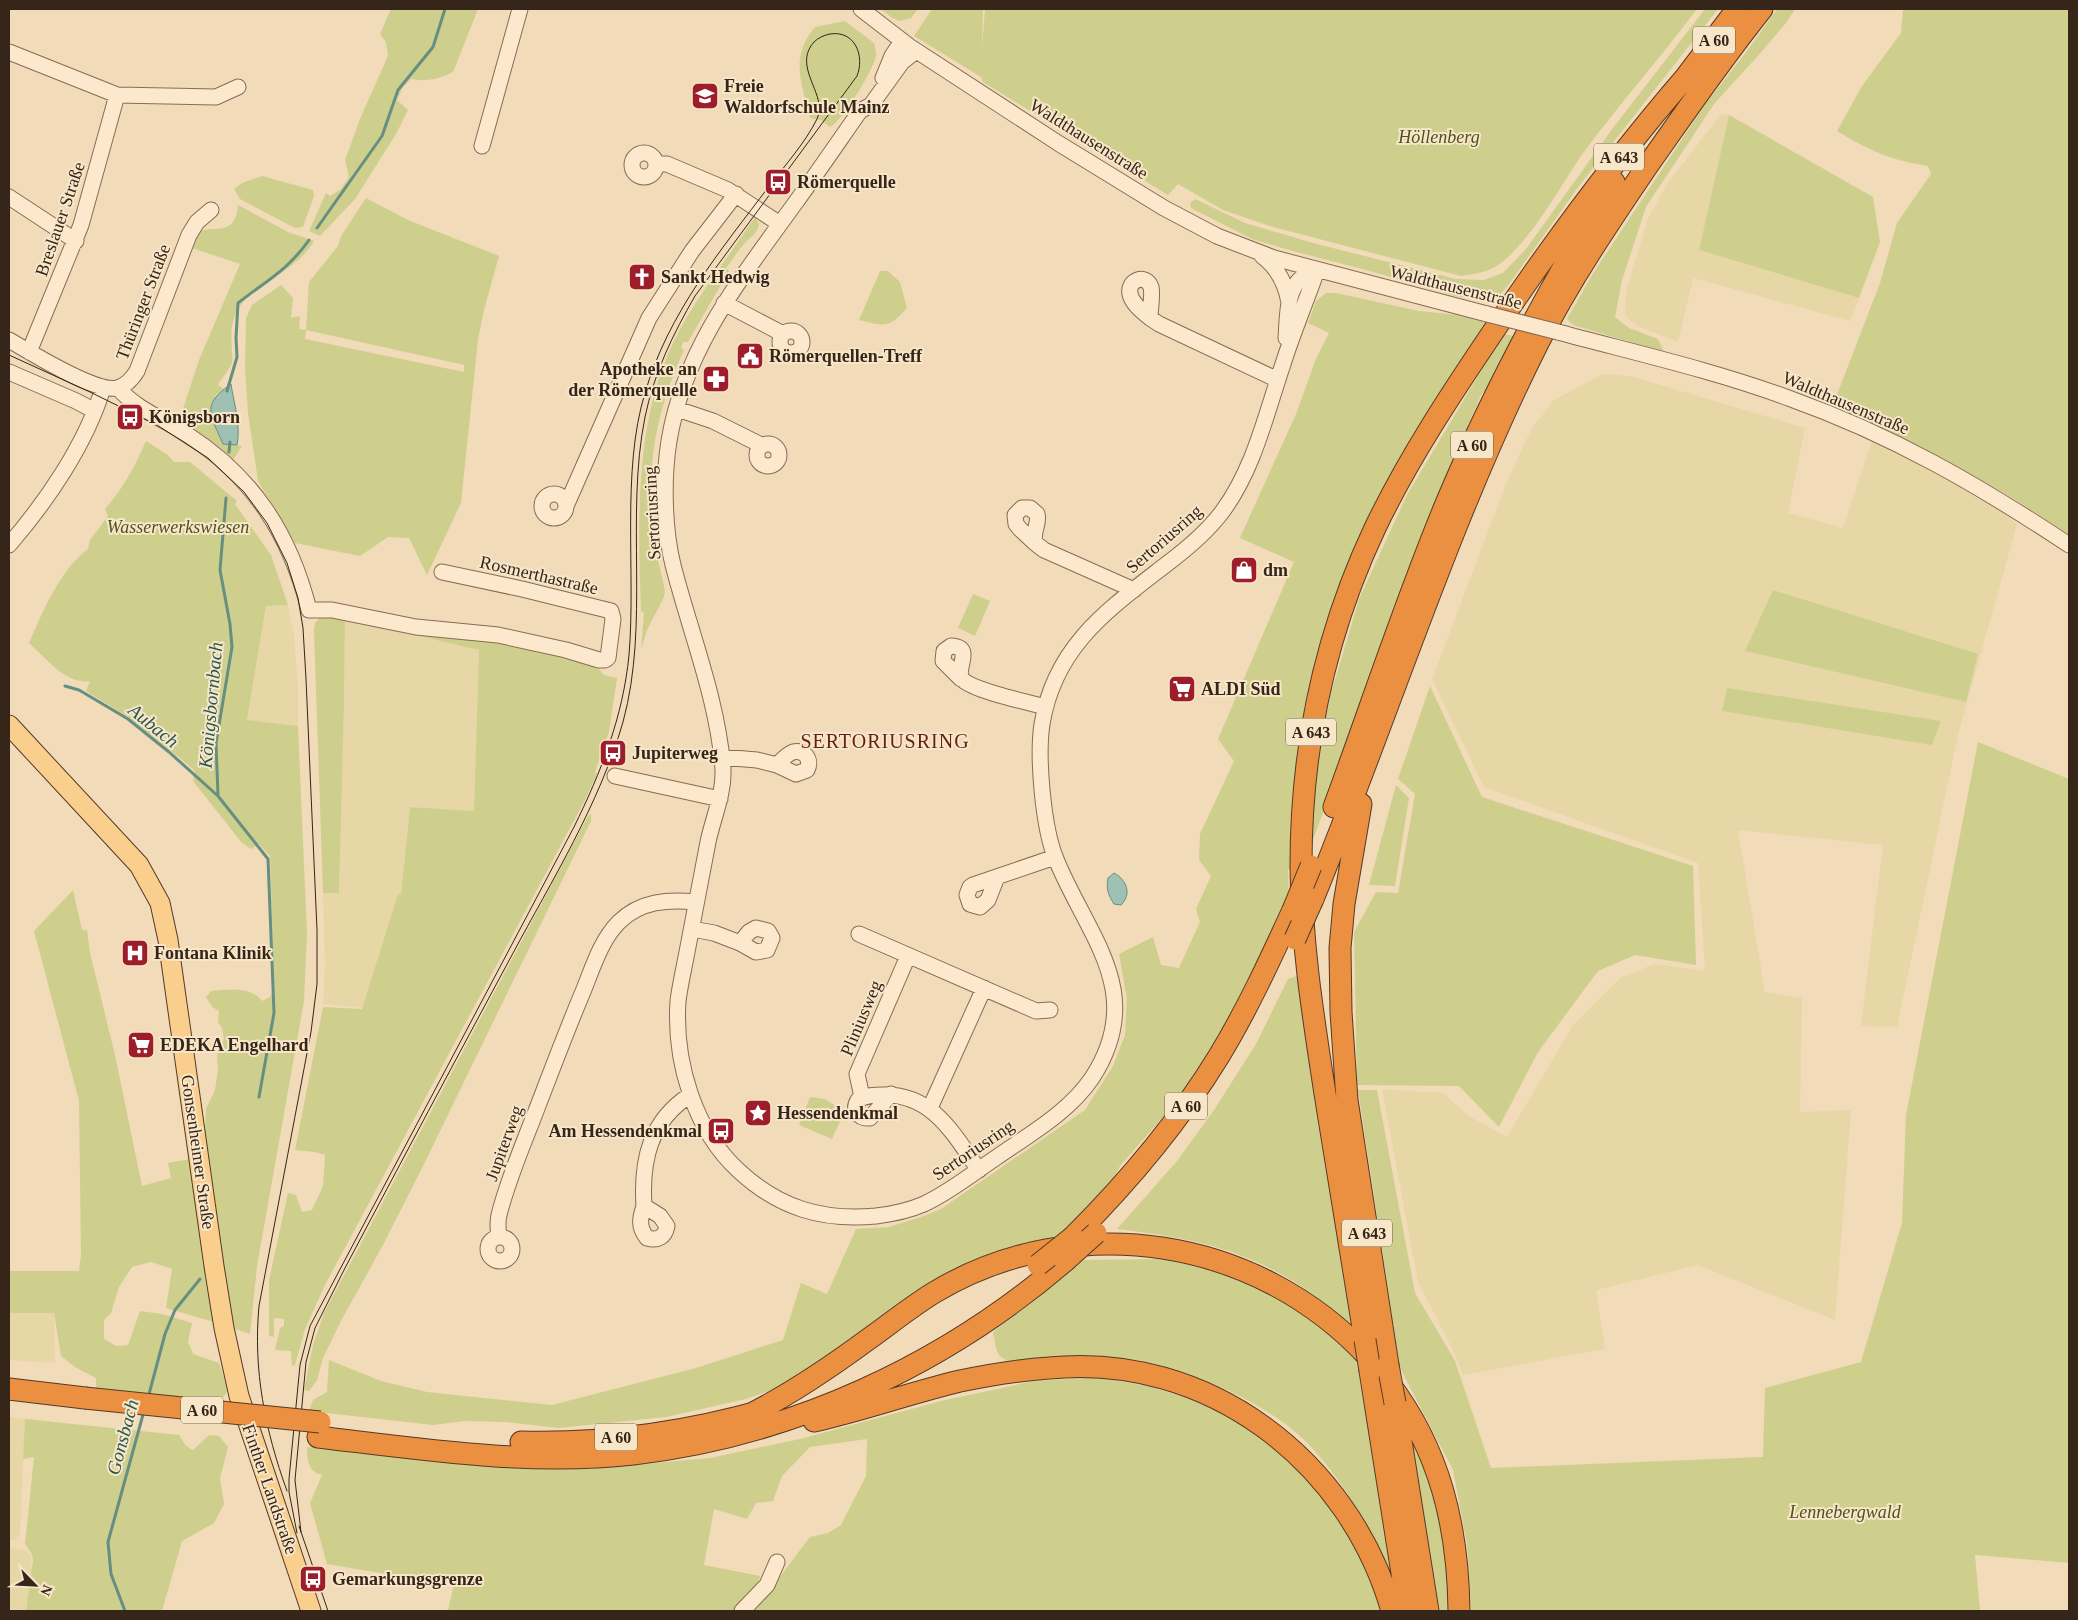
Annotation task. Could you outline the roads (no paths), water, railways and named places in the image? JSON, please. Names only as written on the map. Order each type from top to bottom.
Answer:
[{"type":"highway","name":"A 60","points":[[9,1389],[85,1404],[319,1429],[546,1442],[630,1436],[680,1429],[752,1413],[821,1392],[885,1364],[920,1346],[968,1318],[1016,1284],[1072,1237],[1146,1158],[1198,1088],[1238,1023],[1293,910],[1311,866],[1426,556],[1488,410],[1536,316],[1589,223],[1646,134],[1738,9]]},
{"type":"highway","name":"A 60","points":[[319,1429],[475,1453],[552,1457],[632,1454],[685,1446],[737,1434],[806,1412],[848,1396],[921,1361],[968,1334],[1005,1309],[1096,1234],[1150,1175],[1208,1098],[1248,1034],[1313,899],[1468,498],[1507,407],[1539,341],[1614,214],[1730,50],[1762,9]]},
{"type":"highway","name":"A 643","points":[[1428,1611],[1395,1403],[1364,1340],[1315,1028],[1305,954],[1302,906],[1301,838],[1304,783],[1309,746],[1323,671],[1346,598],[1359,563],[1392,495],[1422,441],[1520,292],[1591,193],[1626,147],[1690,72]]},
{"type":"highway","name":"A 643","points":[[1387,710],[1365,786],[1352,854],[1344,904],[1340,948],[1340,981],[1347,1100],[1408,1611]]},
{"type":"highway","points":[[752,1413],[813,1379],[935,1292],[997,1263],[1060,1248],[1124,1244],[1172,1249],[1219,1260],[1278,1286],[1306,1303],[1332,1323],[1368,1357],[1399,1395],[1423,1438],[1442,1484],[1455,1550],[1458,1611]]},
{"type":"highway","points":[[737,1434],[796,1425],[852,1412],[958,1382],[1021,1371],[1070,1367],[1110,1368],[1167,1380],[1194,1388],[1244,1413],[1289,1446],[1312,1468],[1337,1498],[1356,1527],[1374,1564],[1392,1611]]},
{"type":"highway","name":"A 60","points":[[9,1403],[85,1404]]},
{"type":"main road","name":"Gonsenheimer Straße","points":[[9,725],[135,860],[148,878],[160,903],[168,940],[214,1266],[224,1328],[239,1396]]},
{"type":"main road","name":"Finther Landstraße","points":[[239,1396],[312,1611]]},
{"type":"street","points":[[482,146],[520,9]]},
{"type":"street","name":"Waldthausenstraße","points":[[861,9],[916,51],[1058,143],[1164,208],[1217,236],[1257,252],[1317,270],[1558,332],[1751,386],[1822,410],[1934,462],[2002,501],[2069,545]]},
{"type":"street","name":"Sertoriusring","points":[[871,105],[892,56],[902,41]]},
{"type":"street","name":"Sertoriusring","points":[[916,51],[902,62],[871,105],[860,111],[751,262],[724,303],[696,352],[685,381],[669,440],[666,474],[668,537],[672,563],[710,696],[724,780],[696,902],[678,1000],[679,1035],[684,1071],[690,1095],[713,1140],[735,1168],[772,1196],[830,1217],[859,1218],[895,1214],[932,1200],[979,1170],[1053,1117],[1081,1092],[1093,1076],[1103,1057],[1110,1036],[1114,1020],[1115,998],[1104,956],[1055,857],[1044,800],[1041,764],[1040,735],[1045,707],[1060,666],[1074,646],[1098,620],[1210,528],[1225,509],[1246,472],[1284,359],[1317,270]]},
{"type":"street","points":[[9,52],[118,95],[216,97],[238,88]]},
{"type":"street","name":"Breslauer Straße","points":[[29,352],[76,240],[118,95]]},
{"type":"street","points":[[656,164],[667,164],[736,194],[780,224]]},
{"type":"street","points":[[566,506],[649,318],[692,250],[736,194]]},
{"type":"street","points":[[9,197],[76,240]]},
{"type":"street","name":"Thüringer Straße","points":[[9,545],[42,504],[66,466],[88,426],[93,410],[110,388],[128,382],[137,371],[189,235],[198,222],[211,210]]},
{"type":"street","name":"Sertoriusring","points":[[1257,252],[1281,276],[1289,303]]},
{"type":"street","name":"Sertoriusring","points":[[1284,359],[1289,303],[1292,292],[1301,276],[1317,270]]},
{"type":"street","points":[[724,303],[784,334]]},
{"type":"street","points":[[1150,318],[1278,380]]},
{"type":"street","points":[[9,340],[55,367],[110,388]]},
{"type":"street","points":[[9,372],[76,400],[93,410]]},
{"type":"street","name":"Rosmerthastraße","points":[[110,388],[208,448],[243,479],[261,503],[289,549],[309,610],[332,610],[416,627],[498,635],[566,650],[600,660],[608,658],[613,620],[611,612],[522,589],[442,572]]},
{"type":"street","points":[[677,410],[713,421],[761,445]]},
{"type":"street","name":"Sertoriusring","points":[[1035,543],[1044,550],[1134,590]]},
{"type":"street","points":[[961,679],[987,690],[1045,707]]},
{"type":"street","points":[[721,757],[757,760],[777,765]]},
{"type":"street","points":[[616,776],[720,799]]},
{"type":"street","points":[[997,877],[1055,857]]},
{"type":"street","name":"Jupiterweg","points":[[499,1237],[498,1216],[515,1164],[575,1012],[610,932],[635,910],[648,904],[668,900],[696,902]]},
{"type":"street","points":[[692,928],[714,933],[740,943]]},
{"type":"street","points":[[859,934],[1036,1010],[1050,1010]]},
{"type":"street","name":"Pliniusweg","points":[[892,1094],[870,1118],[861,1117],[857,1114],[856,1104],[862,1097],[858,1074],[908,956]]},
{"type":"street","points":[[930,1108],[984,988]]},
{"type":"street","points":[[862,1097],[892,1094],[930,1108],[944,1122],[979,1170]]},
{"type":"street","points":[[644,1206],[643,1187],[646,1164],[654,1135],[665,1116],[675,1105],[690,1095]]},
{"type":"street","points":[[742,1611],[768,1585],[777,1562]]},
{"type":"waterway","name":"Königsbornbach","points":[[317,228],[382,136],[398,90],[433,47],[445,9]]},
{"type":"waterway","name":"Königsbornbach","points":[[227,391],[237,357],[238,303],[285,267],[309,240]]},
{"type":"waterway","name":"Königsbornbach","points":[[229,452],[230,442]]},
{"type":"waterway","name":"Königsbornbach","points":[[218,795],[216,743],[232,647],[230,624],[220,570],[226,498]]},
{"type":"waterway","name":"Gonsbach","points":[[65,686],[79,690],[128,719],[169,752],[218,796],[268,859],[274,1013],[259,1097]]},
{"type":"waterway","name":"Gonsbach","points":[[148,1398],[165,1334],[175,1310],[200,1279]]},
{"type":"waterway","name":"Gonsbach","points":[[125,1611],[111,1574],[108,1542],[144,1411]]},
{"type":"tram line","points":[[297,1533],[289,1492],[289,1479],[300,1365],[310,1326],[574,827],[602,765],[616,722],[622,700],[629,655],[633,455],[645,393],[655,364],[667,336],[698,283],[801,145],[817,119],[819,104],[807,65],[809,50],[814,42],[826,35],[839,34],[846,36],[852,40],[859,53],[860,60],[857,76],[695,296],[672,339],[659,369],[645,417],[639,455],[635,647],[631,685],[623,722],[601,783],[574,842],[386,1190],[315,1328],[306,1362],[295,1480],[301,1532]]},
{"type":"tram line","points":[[9,355],[157,425],[208,458],[244,492],[267,523],[287,563],[298,598],[303,628],[306,679],[317,930],[317,984],[311,1032],[259,1306],[258,1330],[259,1377],[262,1400],[272,1445],[287,1491]]},
{"type":"tram line","points":[[299,1526],[328,1611]]},
{"type":"place","name":"Freie Waldorfschule Mainz","points":[[705,96]]},
{"type":"place","name":"Römerquelle","points":[[778,182]]},
{"type":"place","name":"Sankt Hedwig","points":[[642,277]]},
{"type":"place","name":"Römerquellen-Treff","points":[[750,356]]},
{"type":"place","name":"Apotheke an der Römerquelle","points":[[716,379]]},
{"type":"place","name":"Königsborn","points":[[130,417]]},
{"type":"place","name":"dm","points":[[1244,570]]},
{"type":"place","name":"ALDI Süd","points":[[1182,689]]},
{"type":"place","name":"Jupiterweg","points":[[613,753]]},
{"type":"place","name":"Fontana Klinik","points":[[135,953]]},
{"type":"place","name":"EDEKA Engelhard","points":[[141,1045]]},
{"type":"place","name":"Hessendenkmal","points":[[758,1113]]},
{"type":"place","name":"Am Hessendenkmal","points":[[721,1131]]},
{"type":"place","name":"Gemarkungsgrenze","points":[[313,1579]]},
{"type":"district","name":"SERTORIUSRING","points":[[885,741]]},
{"type":"park label","name":"Höllenberg","points":[[1439,137]]},
{"type":"park label","name":"Wasserwerkswiesen","points":[[178,527]]},
{"type":"park label","name":"Lennebergwald","points":[[1845,1512]]},
{"type":"water label","name":"Aubach","points":[[154,725]]}]
